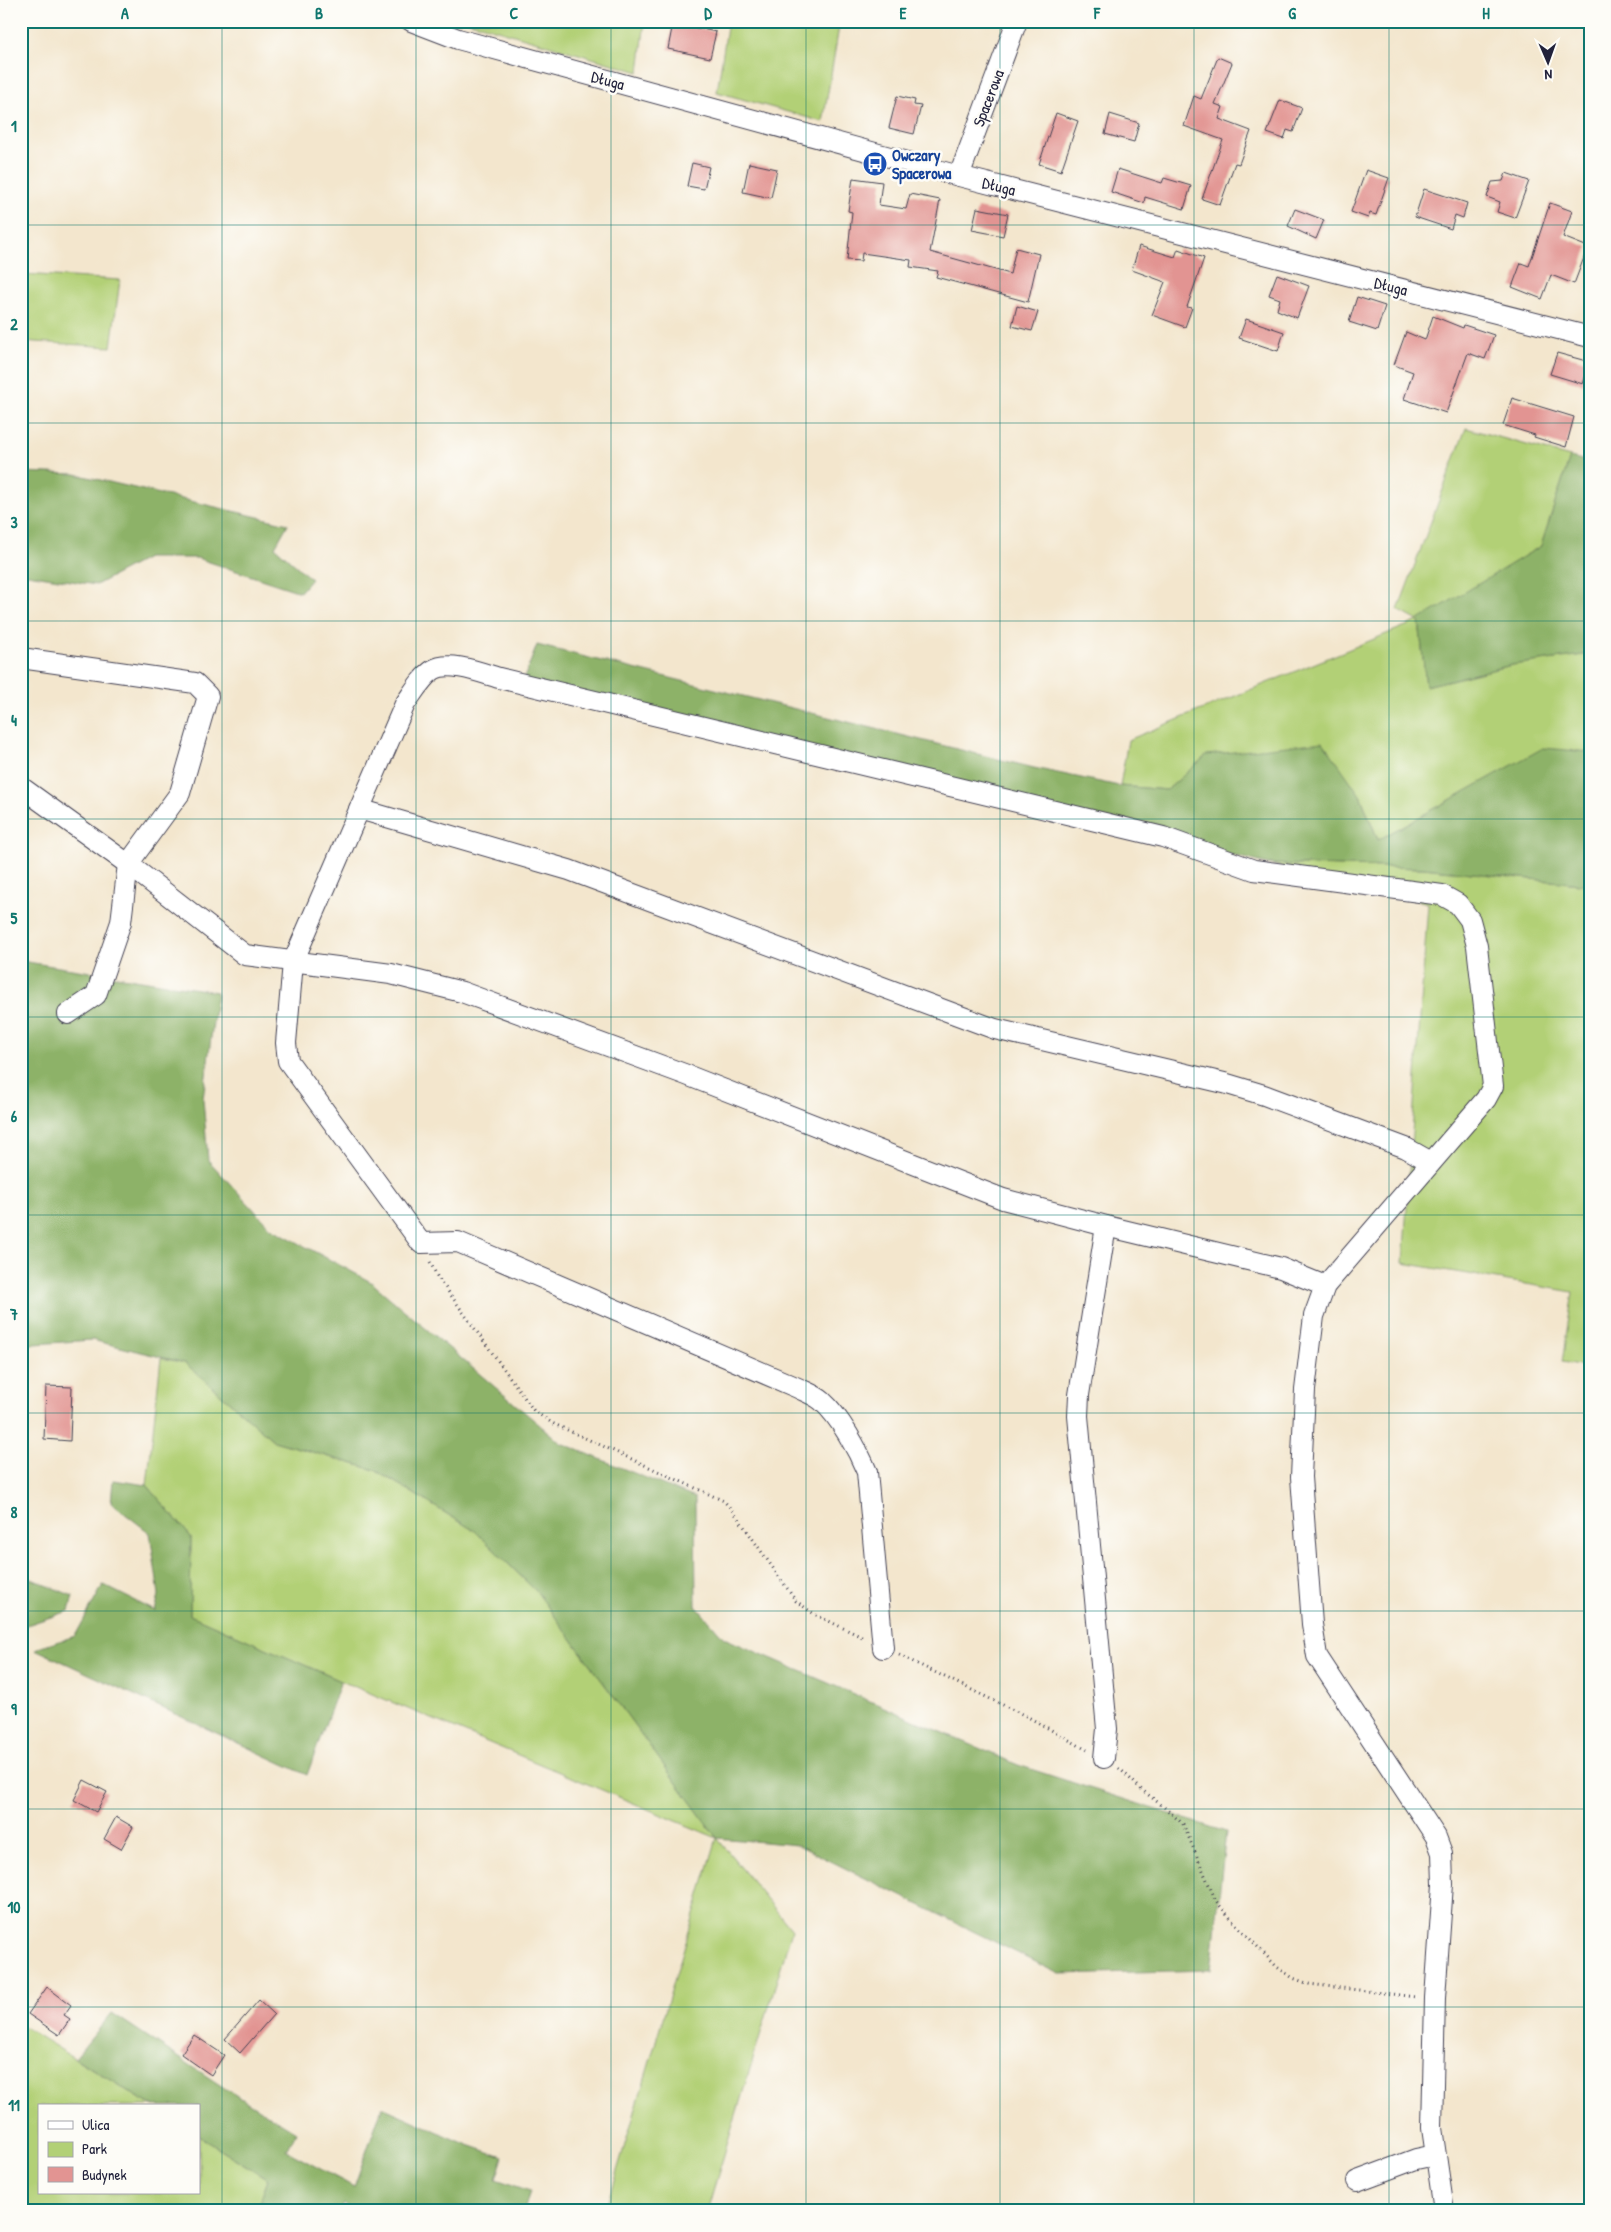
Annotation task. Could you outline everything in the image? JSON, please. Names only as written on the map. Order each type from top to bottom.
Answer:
[{"type":"street","name":"Długa","points":[[411,21],[458,39],[959,176],[1590,337]]},
{"type":"street","name":"Spacerowa","points":[[959,176],[1017,21]]},
{"type":"street","points":[[21,658],[195,683],[208,696],[180,793],[128,864],[121,922],[96,995],[68,1014]]},
{"type":"street","points":[[883,1648],[867,1472],[861,1456],[833,1413],[821,1400],[798,1388],[458,1242],[421,1243],[288,1061],[286,1044],[293,962],[405,704],[424,678],[434,669],[447,667],[465,668],[499,678],[1163,837],[1254,870],[1442,895],[1458,904],[1470,920],[1477,946],[1493,1086],[1486,1099],[1325,1286],[1314,1316],[1305,1390],[1301,1477],[1312,1624],[1317,1656],[1436,1837],[1442,1853],[1443,1884],[1435,1998],[1432,2128],[1434,2156],[1444,2211]]},
{"type":"street","points":[[21,788],[128,864],[244,955],[391,974],[462,992],[684,1074],[1003,1199],[1281,1268],[1325,1286]]},
{"type":"street","points":[[359,809],[568,870],[995,1029],[1224,1083],[1264,1096],[1406,1148],[1431,1162]]},
{"type":"street","points":[[1104,1758],[1106,1719],[1078,1416],[1079,1395],[1106,1226]]},
{"type":"street","points":[[1357,2182],[1416,2159],[1434,2156]]},
{"type":"path","points":[[421,1243],[437,1276],[534,1411],[552,1424],[724,1501],[736,1515],[796,1601],[814,1614],[1028,1717],[1084,1749],[1104,1758],[1125,1773],[1142,1790],[1183,1824],[1216,1901],[1277,1967],[1293,1978],[1310,1984],[1435,1998]]},
{"type":"green space","points":[[467,21],[645,21],[639,72]]},
{"type":"green space","points":[[728,21],[840,21],[823,122],[717,92]]},
{"type":"green space","points":[[21,274],[120,280],[111,347],[21,341]]},
{"type":"green space","points":[[1466,428],[1570,457],[1541,546],[1419,621],[1426,686],[1512,665],[1590,654],[1590,752],[1543,749],[1378,840],[1360,795],[1207,755],[1167,790],[1120,786],[1128,740],[1418,621],[1398,610]]},
{"type":"green space","points":[[1570,457],[1590,462],[1590,654],[1512,665],[1426,686],[1419,620],[1541,546]]},
{"type":"green space","points":[[21,472],[75,474],[288,524],[275,547],[311,579],[300,592],[197,558],[147,558],[96,585],[21,573]]},
{"type":"green space","points":[[537,645],[1034,768],[1119,786],[1167,790],[1207,755],[1323,742],[1360,795],[1378,840],[1543,748],[1590,752],[1590,885],[1423,868],[1268,864],[522,683]]},
{"type":"green space","points":[[1268,864],[1423,868],[1590,885],[1590,1367],[1562,1362],[1573,1292],[1403,1263],[1428,903]]},
{"type":"green space","points":[[21,961],[217,992],[203,1099],[208,1160],[271,1228],[371,1282],[561,1443],[695,1498],[696,1606],[724,1638],[1018,1765],[1226,1832],[1211,1970],[1060,1974],[798,1845],[717,1838],[537,1592],[475,1531],[375,1470],[274,1441],[185,1363],[92,1340],[21,1345]]},
{"type":"green space","points":[[161,1358],[185,1363],[274,1441],[375,1470],[475,1531],[537,1592],[717,1838],[341,1681],[190,1615],[191,1537],[147,1485]]},
{"type":"green space","points":[[113,1480],[147,1485],[191,1537],[190,1615],[341,1681],[307,1775],[35,1649],[75,1636],[103,1585],[155,1611],[159,1595],[150,1533],[111,1503]]},
{"type":"green space","points":[[21,1568],[29,1578],[73,1596],[69,1611],[21,1627]]},
{"type":"green space","points":[[717,1838],[792,1930],[707,2211],[605,2211]]},
{"type":"green space","points":[[112,2013],[226,2089],[296,2132],[287,2151],[354,2187],[382,2107],[468,2145],[503,2157],[496,2179],[530,2191],[524,2211],[355,2211],[344,2204],[340,2211],[256,2211],[268,2179],[200,2137],[200,2104],[149,2104],[75,2058]]},
{"type":"green space","points":[[21,2025],[149,2104],[38,2104],[38,2194],[200,2194],[200,2137],[268,2179],[256,2211],[21,2211]]},
{"type":"building","points":[[673,23],[716,32],[710,58],[668,49]]},
{"type":"building","points":[[1218,57],[1232,63],[1215,104],[1223,107],[1219,119],[1251,131],[1239,164],[1235,163],[1220,205],[1202,199],[1223,140],[1184,126],[1194,96],[1201,99]]},
{"type":"building","points":[[897,96],[915,100],[914,105],[921,106],[914,134],[889,128]]},
{"type":"building","points":[[1280,100],[1302,108],[1293,132],[1287,130],[1284,139],[1267,133]]},
{"type":"building","points":[[1056,113],[1078,121],[1061,171],[1039,164]]},
{"type":"building","points":[[1110,114],[1139,123],[1134,142],[1105,134]]},
{"type":"building","points":[[692,163],[709,167],[704,189],[687,186]]},
{"type":"building","points":[[749,163],[777,169],[771,198],[743,192]]},
{"type":"building","points":[[1118,169],[1162,183],[1164,178],[1191,186],[1184,209],[1145,197],[1144,203],[1111,192]]},
{"type":"building","points":[[1366,170],[1389,178],[1376,215],[1370,213],[1368,218],[1351,212]]},
{"type":"building","points":[[1506,173],[1529,181],[1515,218],[1497,212],[1500,202],[1487,197],[1492,182],[1503,181]]},
{"type":"building","points":[[853,178],[882,182],[879,205],[906,209],[910,194],[940,200],[930,252],[1010,274],[1016,248],[1039,254],[1028,302],[936,277],[938,271],[910,267],[911,260],[862,253],[861,261],[847,260],[852,212],[848,211]]},
{"type":"building","points":[[1424,189],[1467,203],[1463,218],[1455,215],[1451,229],[1415,217]]},
{"type":"building","points":[[1550,203],[1572,211],[1563,237],[1588,247],[1574,284],[1551,275],[1542,299],[1512,287],[1521,263],[1529,266]]},
{"type":"building","points":[[977,208],[1008,214],[1003,236],[972,230]]},
{"type":"building","points":[[1295,209],[1324,220],[1316,239],[1288,226]]},
{"type":"building","points":[[1139,246],[1175,257],[1178,249],[1204,258],[1187,307],[1192,308],[1185,327],[1152,315],[1165,282],[1132,270]]},
{"type":"building","points":[[1277,274],[1309,286],[1297,318],[1277,310],[1280,299],[1269,295]]},
{"type":"building","points":[[1357,297],[1385,306],[1377,331],[1349,322]]},
{"type":"building","points":[[1017,306],[1038,312],[1032,331],[1012,326]]},
{"type":"building","points":[[1433,316],[1463,328],[1464,325],[1494,335],[1485,359],[1468,353],[1446,413],[1404,399],[1413,372],[1394,365],[1406,332],[1425,340]]},
{"type":"building","points":[[1246,319],[1284,332],[1278,351],[1239,338]]},
{"type":"building","points":[[1557,353],[1590,362],[1583,384],[1550,374]]},
{"type":"building","points":[[1512,398],[1574,417],[1566,447],[1503,425]]},
{"type":"building","points":[[46,1386],[72,1387],[70,1441],[44,1439]]},
{"type":"building","points":[[84,1780],[107,1792],[96,1812],[74,1800]]},
{"type":"building","points":[[116,1817],[133,1827],[121,1849],[104,1839]]},
{"type":"building","points":[[47,1987],[71,2005],[64,2015],[70,2019],[59,2035],[28,2014]]},
{"type":"building","points":[[259,2000],[274,2014],[240,2053],[225,2039]]},
{"type":"building","points":[[194,2035],[224,2055],[211,2075],[181,2054]]},
{"type":"place","name":"Owczary Spacerowa","points":[[875,164]]}]
